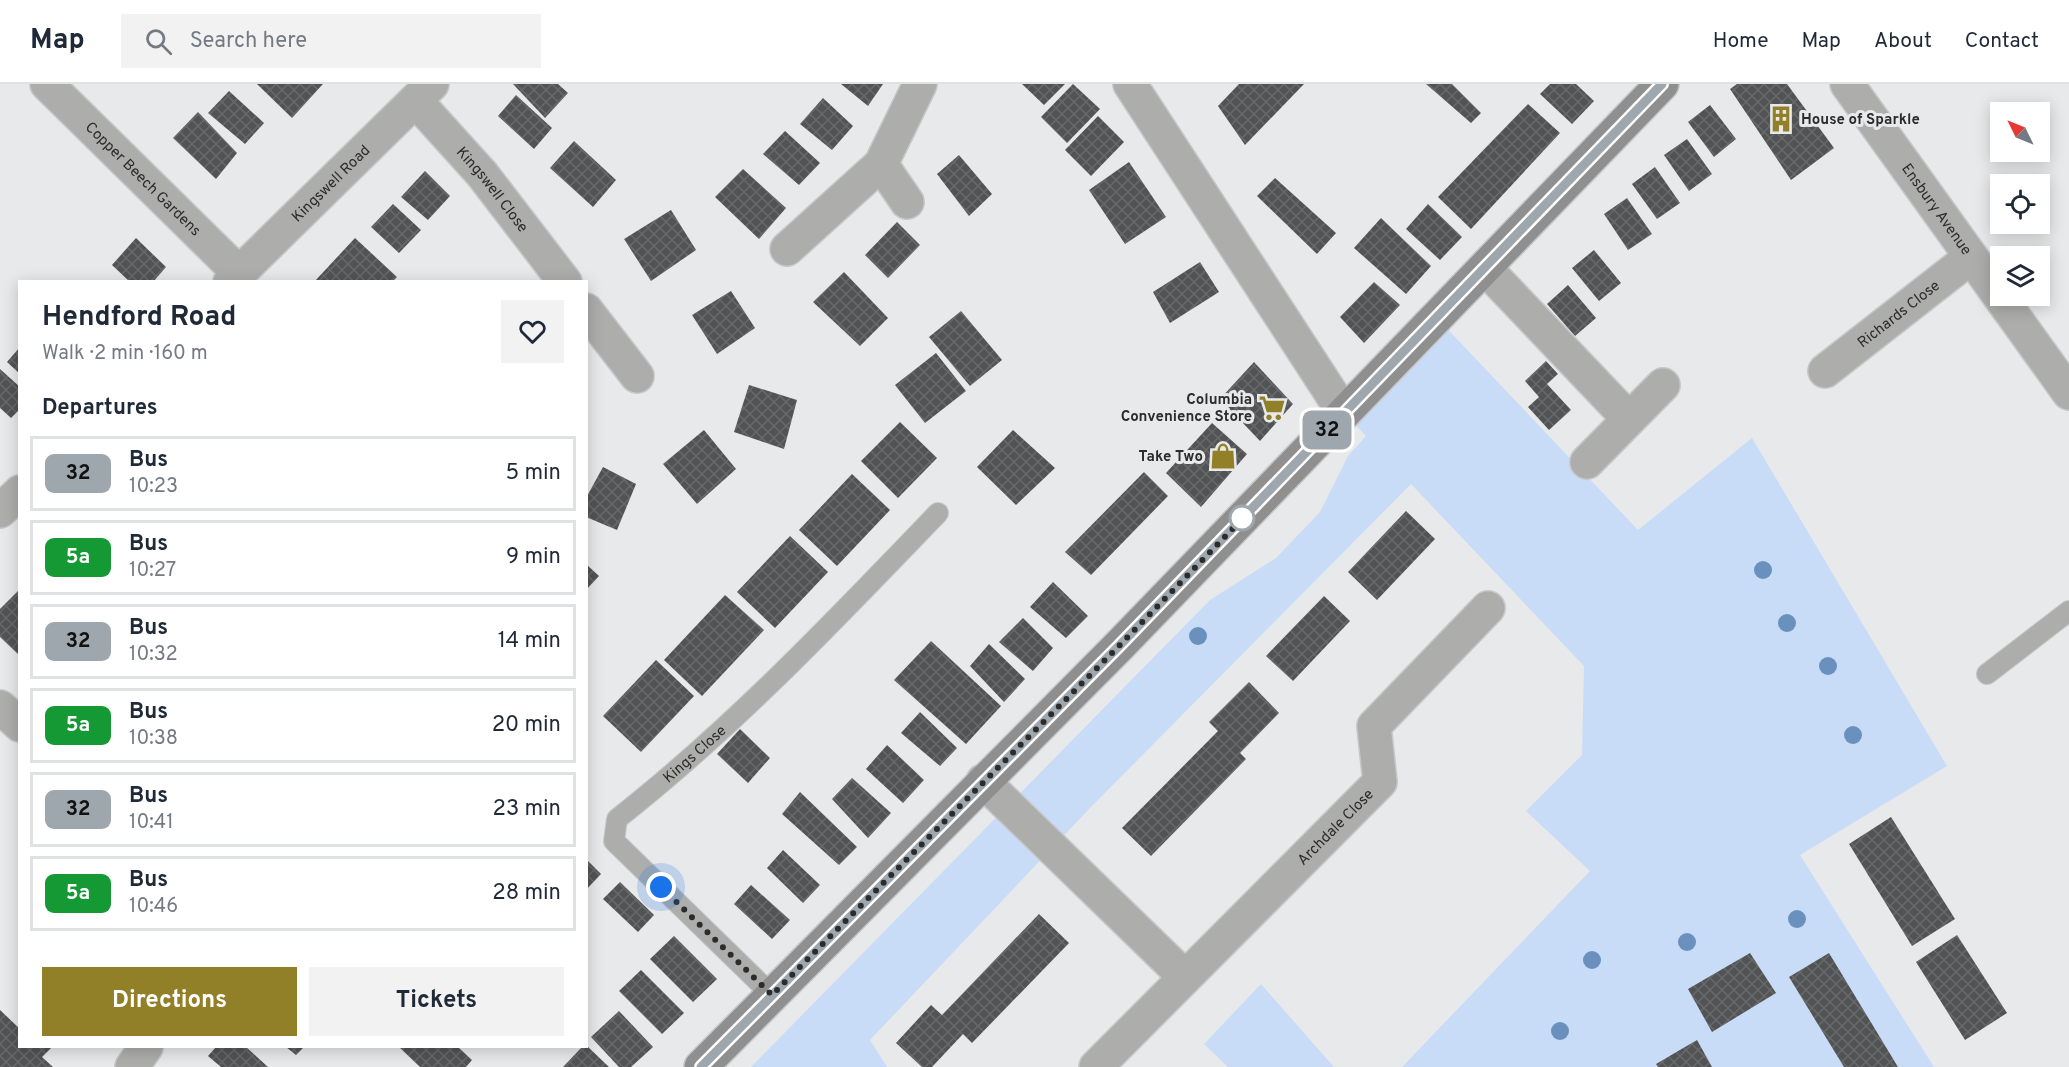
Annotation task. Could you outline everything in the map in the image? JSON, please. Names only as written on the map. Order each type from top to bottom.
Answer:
[{"type":"street","name":"Copper Beech Gardens","points":[[47,84],[234,277]]},
{"type":"street","points":[[787,249],[881,164],[920,84]]},
{"type":"street","points":[[1130,84],[1344,413]]},
{"type":"street","points":[[701,1067],[1119,646],[1662,84]]},
{"type":"street","name":"Ensbury Avenue","points":[[1847,84],[2069,393]]},
{"type":"street","name":"Kingswell Road","points":[[234,277],[424,92]]},
{"type":"street","name":"Kingswell Close","points":[[424,92],[482,174],[563,280]]},
{"type":"street","points":[[881,164],[907,202]]},
{"type":"street","name":"Richards Close","points":[[1825,371],[1971,257]]},
{"type":"street","points":[[1486,268],[1629,420]]},
{"type":"street","points":[[588,313],[637,376]]},
{"type":"street","points":[[1587,462],[1663,385]]},
{"type":"street","points":[[0,511],[18,494]]},
{"type":"street","name":"Archdale Close","points":[[1096,1067],[1380,782],[1374,726],[1488,608]]},
{"type":"street","points":[[0,706],[18,723]]},
{"type":"street","points":[[983,781],[1185,977]]},
{"type":"street","points":[[132,1067],[145,1048]]},
{"type":"lane","name":"Kings Close","points":[[772,995],[614,841],[617,819],[683,768],[781,677],[938,513]]},
{"type":"lane","points":[[1987,675],[2069,611]]},
{"type":"shaded area","points":[[1437,318],[1638,530],[1752,438],[1947,766],[1800,855],[1934,1067],[1402,1067],[1590,871],[1526,811],[1582,755],[1584,666],[1411,484],[1089,809],[870,1040],[887,1067],[751,1067],[1210,600],[1276,558],[1320,512],[1348,456],[1366,436],[1344,413]]},
{"type":"shaded area","points":[[1261,984],[1334,1067],[1228,1067],[1204,1044]]},
{"type":"building","points":[[257,84],[323,84],[292,118]]},
{"type":"building","points":[[513,84],[558,84],[568,93],[545,118]]},
{"type":"building","points":[[841,84],[883,84],[868,106]]},
{"type":"building","points":[[1022,84],[1065,84],[1044,105]]},
{"type":"building","points":[[1073,84],[1100,109],[1067,143],[1041,117]]},
{"type":"building","points":[[1239,84],[1304,84],[1245,145],[1218,106]]},
{"type":"building","points":[[1426,84],[1452,84],[1481,113],[1471,123]]},
{"type":"building","points":[[1550,84],[1576,84],[1594,101],[1572,124],[1540,94]]},
{"type":"building","name":"House of Sparkle","points":[[1737,84],[1787,84],[1834,148],[1791,180],[1730,89]]},
{"type":"building","points":[[229,91],[264,123],[245,144],[208,113]]},
{"type":"building","points":[[516,95],[552,128],[534,149],[498,116]]},
{"type":"building","points":[[823,98],[853,126],[832,150],[800,124]]},
{"type":"building","points":[[1528,104],[1560,133],[1471,229],[1438,197]]},
{"type":"building","points":[[1710,105],[1736,139],[1714,157],[1688,122]]},
{"type":"building","points":[[198,112],[237,153],[216,179],[173,138]]},
{"type":"building","points":[[1098,116],[1124,142],[1091,176],[1065,150]]},
{"type":"building","points":[[785,131],[820,163],[799,185],[763,154]]},
{"type":"building","points":[[1687,139],[1712,174],[1689,191],[1664,155]]},
{"type":"building","points":[[574,141],[616,180],[593,207],[550,168]]},
{"type":"building","points":[[959,155],[992,194],[969,216],[937,174]]},
{"type":"building","points":[[1129,162],[1166,217],[1125,244],[1089,190]]},
{"type":"building","points":[[1655,167],[1680,203],[1657,219],[1632,184]]},
{"type":"building","points":[[743,169],[786,208],[759,239],[715,197]]},
{"type":"building","points":[[425,171],[450,196],[428,220],[401,197]]},
{"type":"building","points":[[1275,178],[1336,233],[1317,254],[1257,196]]},
{"type":"building","points":[[1627,198],[1652,234],[1628,250],[1604,214]]},
{"type":"building","points":[[393,204],[421,230],[399,253],[371,227]]},
{"type":"building","points":[[1428,204],[1462,237],[1440,260],[1406,229]]},
{"type":"building","points":[[671,210],[696,250],[651,281],[624,239]]},
{"type":"building","points":[[1381,218],[1431,266],[1406,294],[1354,248]]},
{"type":"building","points":[[897,222],[920,245],[888,278],[865,255]]},
{"type":"building","points":[[136,238],[166,267],[155,280],[128,280],[112,265]]},
{"type":"building","points":[[355,238],[397,277],[394,280],[316,280]]},
{"type":"building","points":[[1594,250],[1621,283],[1599,301],[1572,268]]},
{"type":"building","points":[[1200,262],[1219,292],[1170,323],[1153,292]]},
{"type":"building","points":[[844,272],[888,318],[860,346],[813,302]]},
{"type":"building","points":[[1374,282],[1400,305],[1364,343],[1340,317]]},
{"type":"building","points":[[1568,285],[1596,318],[1575,336],[1547,304]]},
{"type":"building","points":[[731,291],[755,328],[717,354],[692,315]]},
{"type":"building","points":[[961,311],[1002,360],[970,386],[929,337]]},
{"type":"building","points":[[18,349],[18,372],[7,362]]},
{"type":"building","points":[[936,353],[966,391],[925,423],[895,385]]},
{"type":"building","points":[[1546,361],[1558,374],[1547,384],[1571,410],[1549,430],[1528,407],[1539,397],[1525,381]]},
{"type":"building","points":[[1254,362],[1293,404],[1260,441],[1220,399]]},
{"type":"building","points":[[0,369],[18,385],[18,411],[11,418],[0,408]]},
{"type":"building","points":[[749,385],[797,400],[784,449],[734,432]]},
{"type":"building","points":[[900,422],[937,458],[898,498],[861,461]]},
{"type":"building","points":[[1212,423],[1247,454],[1201,507],[1166,473]]},
{"type":"building","points":[[704,430],[736,469],[697,504],[663,464]]},
{"type":"building","points":[[1013,430],[1055,468],[1016,505],[977,467]]},
{"type":"building","points":[[603,467],[636,484],[617,530],[588,518],[588,494]]},
{"type":"building","points":[[1144,472],[1168,496],[1091,575],[1065,552]]},
{"type":"building","points":[[852,474],[890,510],[837,566],[799,530]]},
{"type":"building","points":[[1406,511],[1435,539],[1377,600],[1348,572]]},
{"type":"building","points":[[790,536],[828,572],[775,628],[737,592]]},
{"type":"building","points":[[588,566],[599,576],[588,588]]},
{"type":"building","points":[[1053,582],[1088,616],[1066,638],[1030,607]]},
{"type":"building","points":[[18,591],[18,654],[0,637],[0,609]]},
{"type":"building","points":[[725,595],[764,630],[702,696],[664,660]]},
{"type":"building","points":[[1324,596],[1350,621],[1293,681],[1266,656]]},
{"type":"building","points":[[1023,618],[1053,648],[1033,671],[999,642]]},
{"type":"building","points":[[931,641],[1001,706],[966,744],[894,680]]},
{"type":"building","points":[[989,644],[1025,679],[1004,702],[970,666]]},
{"type":"building","points":[[656,660],[694,696],[641,752],[603,716]]},
{"type":"building","points":[[1249,682],[1279,713],[1240,753],[1246,759],[1151,856],[1122,828],[1218,731],[1209,722]]},
{"type":"building","points":[[920,712],[957,748],[940,766],[901,733]]},
{"type":"building","points":[[740,729],[770,758],[748,783],[717,754]]},
{"type":"building","points":[[887,745],[924,780],[903,803],[866,769]]},
{"type":"building","points":[[852,778],[891,813],[868,838],[832,799]]},
{"type":"building","points":[[800,792],[857,847],[839,865],[782,814]]},
{"type":"building","points":[[1891,817],[1955,919],[1912,946],[1849,844]]},
{"type":"building","points":[[783,850],[820,885],[803,903],[767,868]]},
{"type":"building","points":[[588,861],[601,874],[588,888]]},
{"type":"building","points":[[620,882],[654,915],[638,932],[603,899]]},
{"type":"building","points":[[751,885],[790,920],[772,939],[734,904]]},
{"type":"building","points":[[1039,914],[1069,943],[972,1043],[963,1034],[932,1067],[922,1067],[896,1043],[931,1005],[942,1015]]},
{"type":"building","points":[[1957,935],[2007,1013],[1965,1040],[1916,962]]},
{"type":"building","points":[[674,936],[717,979],[693,1002],[650,959]]},
{"type":"building","points":[[1750,953],[1776,993],[1712,1032],[1688,989]]},
{"type":"building","points":[[1829,953],[1898,1067],[1844,1067],[1789,977]]},
{"type":"building","points":[[641,970],[684,1013],[662,1034],[619,991]]},
{"type":"building","points":[[0,1010],[18,1027],[18,1048],[51,1048],[42,1057],[53,1067],[0,1067]]},
{"type":"building","points":[[619,1011],[653,1047],[631,1067],[619,1067],[591,1037]]},
{"type":"building","points":[[1697,1040],[1712,1067],[1658,1067],[1656,1064]]},
{"type":"building","points":[[588,1047],[609,1067],[563,1067],[581,1048]]},
{"type":"building","points":[[215,1048],[247,1048],[268,1067],[221,1067],[208,1056]]},
{"type":"building","points":[[287,1048],[303,1048],[296,1055]]},
{"type":"building","points":[[400,1048],[459,1048],[472,1060],[466,1067],[420,1067]]},
{"type":"bus line","name":"32","points":[[701,1067],[1119,646],[1662,84]]},
{"type":"place","name":"House of Sparkle","points":[[1781,119]]},
{"type":"place","name":"Columbia Convenience Store","points":[[1272,408]]},
{"type":"place","name":"Take Two","points":[[1223,456]]},
{"type":"route","points":[[661,887],[772,995],[1248,513],[1242,518]]}]
